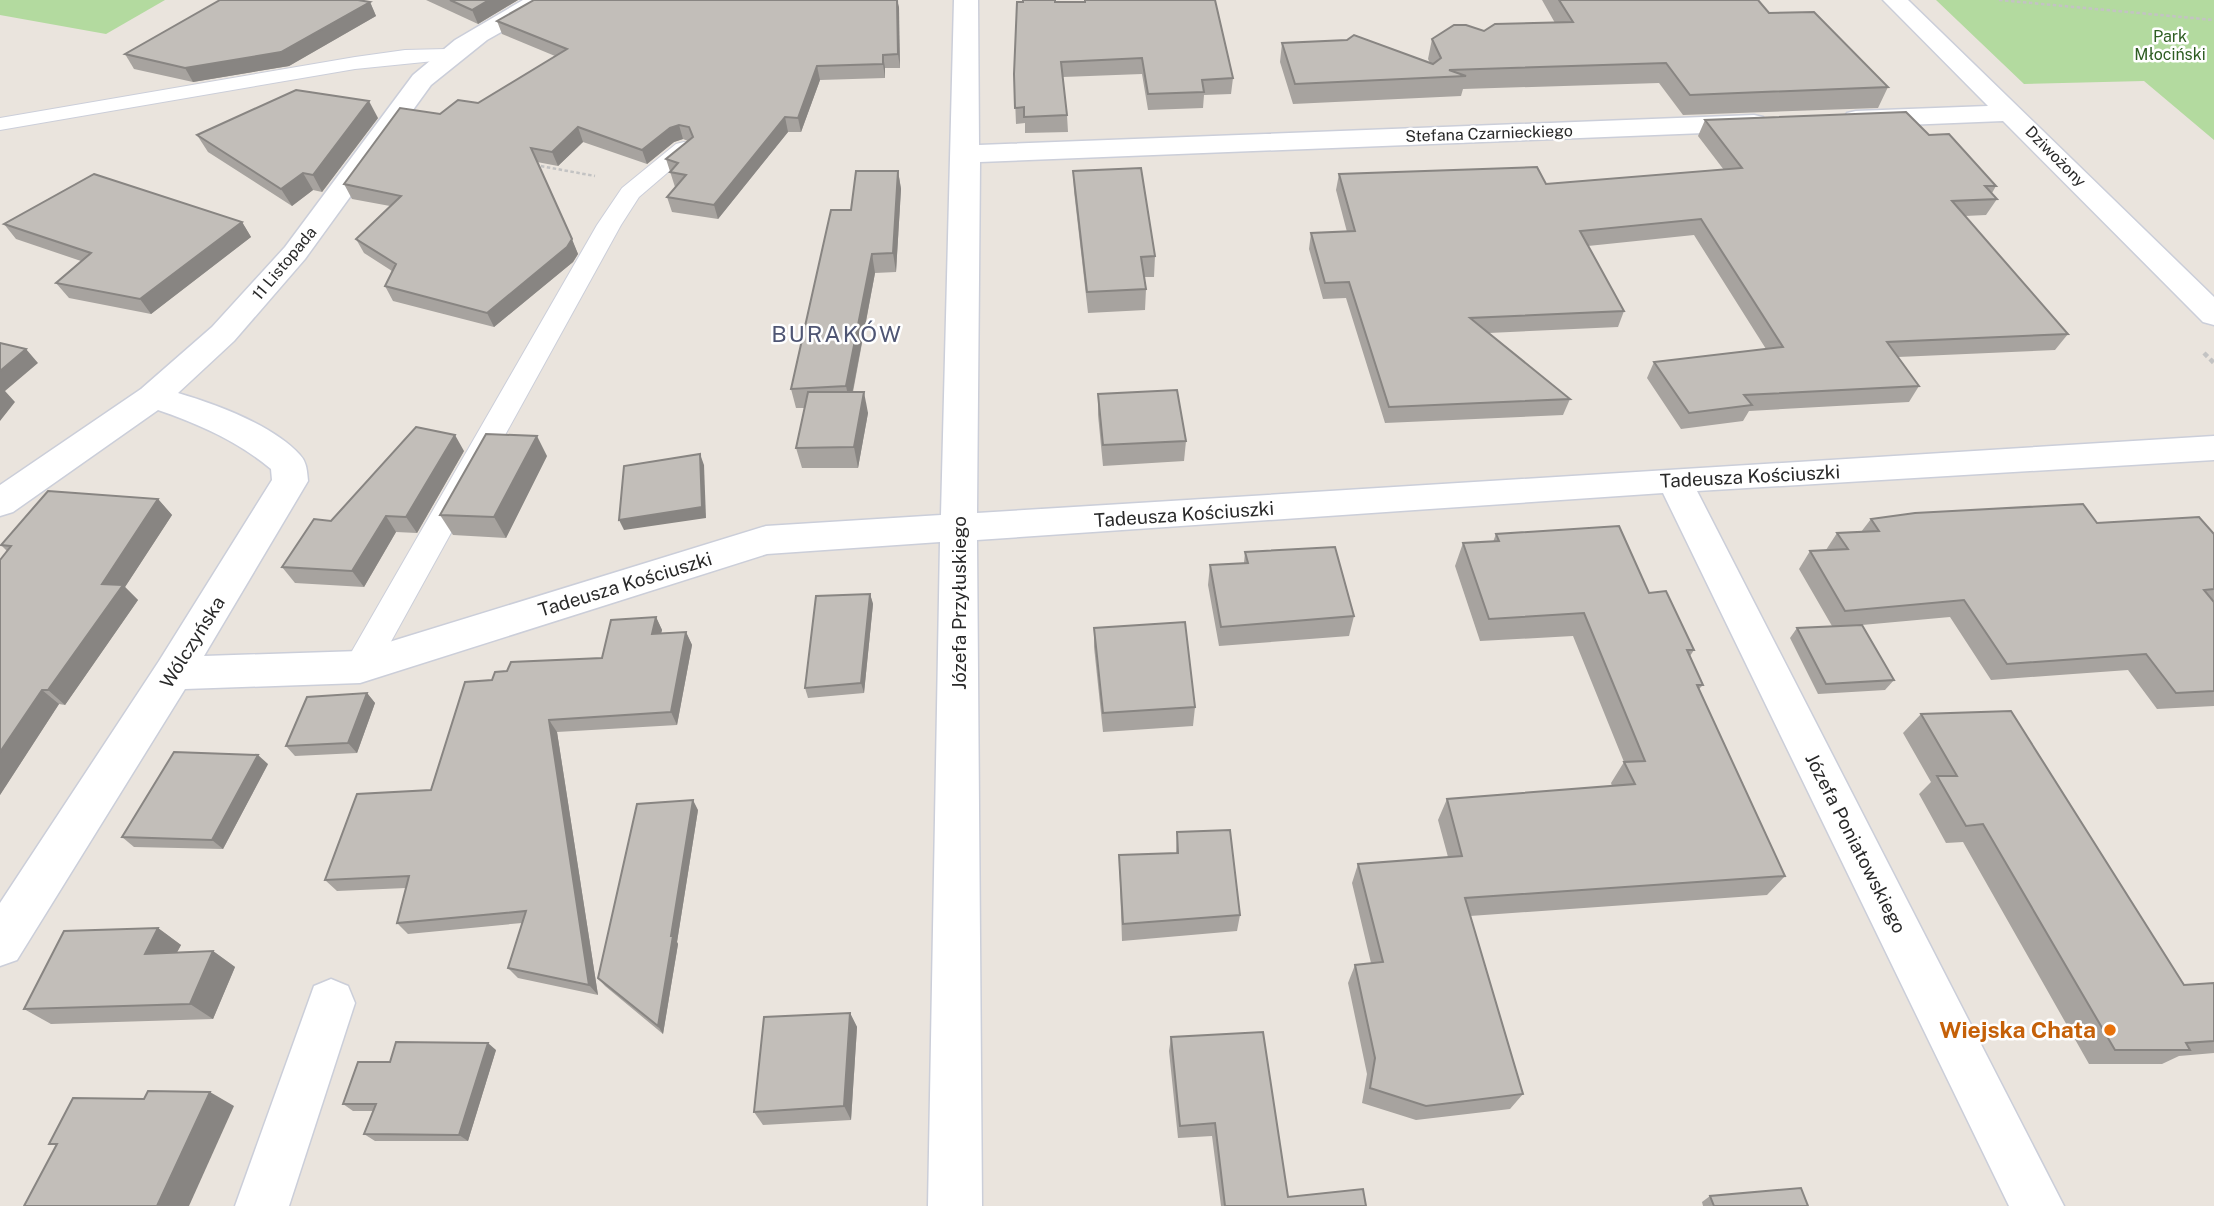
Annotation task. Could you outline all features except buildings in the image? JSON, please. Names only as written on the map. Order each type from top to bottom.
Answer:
[{"type":"street","name":"11 Listopada","points":[[0,503],[153,397],[223,334],[295,253],[422,80],[447,55],[541,0]]},
{"type":"street","name":"Józefa Przyłuskiego","points":[[955,1206],[959,529],[966,0]]},
{"type":"street","name":"Dziwożony","points":[[1895,0],[2214,315]]},
{"type":"street","points":[[1834,120],[2012,113]]},
{"type":"street","name":"Stefana Czarnieckiego","points":[[966,154],[1778,122]]},
{"type":"street","name":"Wólczyńska","points":[[0,944],[173,673],[290,481],[288,464],[271,450],[209,414],[153,397]]},
{"type":"street","name":"Tadeusza Kościuszki","points":[[173,673],[360,667],[766,540],[1674,480],[2214,448]]},
{"type":"street","name":"Józefa Poniatowskiego","points":[[1674,480],[2037,1206]]},
{"type":"street","points":[[262,1206],[331,1003]]},
{"type":"lane","points":[[0,124],[355,63],[405,56],[447,55]]},
{"type":"lane","points":[[360,667],[609,225],[630,193],[684,149]]},
{"type":"path","points":[[1999,0],[2032,6],[2214,20]]},
{"type":"path","points":[[531,164],[640,185]]},
{"type":"green space","points":[[0,0],[165,0],[106,34],[0,15]]},
{"type":"green space","name":"Park Młociński","points":[[1936,0],[2214,0],[2214,140],[2144,81],[2024,84]]},
{"type":"place","name":"Wiejska Chata","points":[[2110,1030]]},
{"type":"district","name":"BURAKÓW","points":[[837,334]]}]
